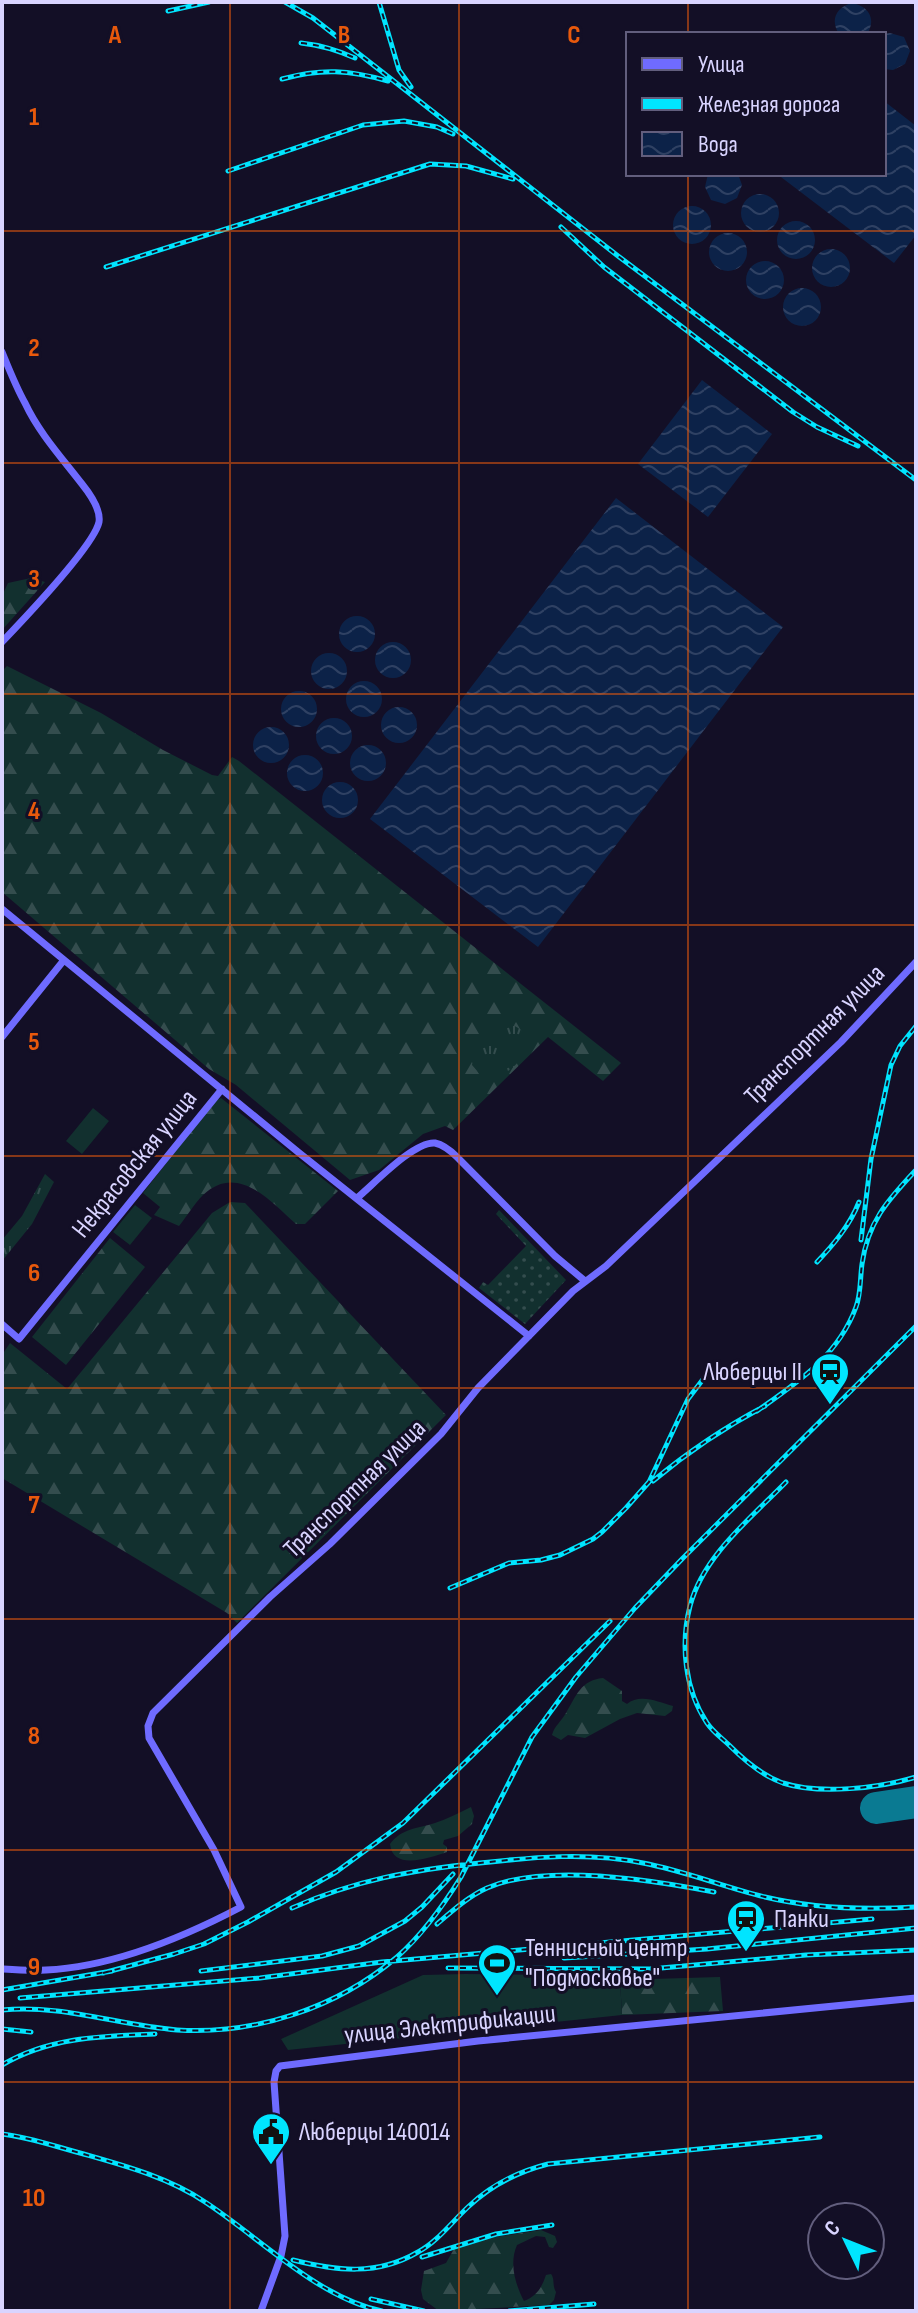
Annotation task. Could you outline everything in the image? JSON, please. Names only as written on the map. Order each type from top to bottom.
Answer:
[{"type":"street","points":[[2,352],[25,405],[51,445],[88,490],[99,519],[86,545],[2,642]]},
{"type":"street","points":[[2,909],[529,1336]]},
{"type":"street","points":[[2,1037],[64,960]]},
{"type":"street","name":"Транспортная улица","points":[[2,1969],[48,1970],[115,1958],[187,1932],[241,1907],[214,1850],[149,1738],[148,1726],[153,1713],[441,1434],[478,1388],[529,1336],[841,1042],[916,962]]},
{"type":"street","name":"Некрасовская улица","points":[[2,1324],[19,1339],[222,1089]]},
{"type":"street","points":[[357,1198],[416,1148],[430,1143],[439,1144],[457,1157],[555,1256],[585,1281]]},
{"type":"street","name":"улица Электрификации","points":[[261,2311],[285,2236],[274,2082],[277,2070],[287,2064],[478,2041],[916,1998]]},
{"type":"green space","points":[[31,578],[45,582],[2,630],[2,596],[8,583]]},
{"type":"green space","points":[[7,666],[101,713],[212,775],[218,776],[232,757],[239,761],[621,1063],[603,1081],[548,1037],[453,1130],[445,1126],[423,1134],[379,1170],[350,1180],[236,1085],[209,1069],[2,892],[2,671]]},
{"type":"green space","points":[[510,1024],[521,1031],[526,1039],[522,1057],[505,1073],[485,1080],[472,1065],[474,1058],[486,1041]]},
{"type":"green space","points":[[221,1098],[338,1191],[305,1224],[296,1224],[253,1189],[229,1183],[216,1186],[203,1195],[179,1226],[154,1215],[160,1207],[143,1193],[215,1101]]},
{"type":"green space","points":[[93,1108],[109,1121],[82,1154],[66,1141]]},
{"type":"green space","points":[[45,1174],[54,1182],[32,1224],[2,1261],[2,1240],[22,1216]]},
{"type":"green space","points":[[230,1202],[245,1203],[446,1415],[237,1623],[227,1613],[2,1478],[2,1355],[10,1343],[67,1389],[212,1213]]},
{"type":"green space","points":[[135,1205],[152,1218],[130,1245],[113,1232]]},
{"type":"green space","points":[[499,1210],[566,1280],[525,1324],[479,1288],[483,1282],[488,1285],[526,1246],[496,1214]]},
{"type":"green space","points":[[110,1238],[145,1267],[66,1365],[32,1337]]},
{"type":"green space","points":[[603,1678],[622,1691],[622,1701],[627,1704],[638,1699],[649,1699],[673,1706],[672,1711],[665,1716],[637,1713],[585,1738],[568,1735],[561,1740],[552,1735],[580,1690],[589,1682]]},
{"type":"green space","points":[[471,1807],[474,1816],[472,1824],[458,1836],[444,1840],[447,1852],[414,1860],[398,1858],[393,1853],[390,1844],[400,1835]]},
{"type":"green space","name":"Теннисный центр \"Подмосковье\"","points":[[423,1975],[578,1975],[620,1980],[622,2015],[288,2050],[281,2039]]},
{"type":"green space","points":[[720,1977],[723,2011],[622,2015],[620,1980]]},
{"type":"green space","points":[[541,2230],[555,2236],[557,2242],[553,2248],[549,2247],[545,2237],[536,2236],[517,2245],[513,2266],[524,2301],[536,2294],[546,2275],[551,2274],[556,2292],[549,2305],[439,2311],[423,2299],[424,2271],[446,2263],[454,2249],[496,2237]]},
{"type":"water","points":[[851,3],[866,10],[871,18],[868,32],[838,32],[835,19],[842,8]]},
{"type":"water","points":[[886,34],[904,37],[910,51],[905,64],[893,70],[886,69]]},
{"type":"water","points":[[886,103],[916,126],[916,235],[894,263],[780,176],[886,176]]},
{"type":"water","points":[[708,176],[739,176],[742,185],[737,198],[725,204],[711,200],[705,187]]},
{"type":"water","points":[[760,194],[773,200],[779,213],[773,226],[760,232],[747,226],[741,213],[747,200]]},
{"type":"water","points":[[692,206],[705,212],[711,225],[705,238],[692,244],[679,238],[673,225],[679,212]]},
{"type":"water","points":[[796,221],[809,227],[815,240],[809,253],[796,259],[783,253],[777,240],[783,227]]},
{"type":"water","points":[[728,233],[741,239],[747,252],[741,265],[728,271],[715,265],[709,252],[715,239]]},
{"type":"water","points":[[831,249],[844,255],[850,268],[844,281],[831,287],[818,281],[812,268],[818,255]]},
{"type":"water","points":[[765,261],[778,267],[784,280],[778,293],[765,299],[752,293],[746,280],[752,267]]},
{"type":"water","points":[[802,288],[815,294],[821,307],[815,320],[802,326],[789,320],[783,307],[789,294]]},
{"type":"water","points":[[702,380],[772,434],[708,517],[638,464]]},
{"type":"water","points":[[616,498],[783,627],[538,947],[370,819]]},
{"type":"water","points":[[357,616],[370,621],[375,634],[370,647],[357,652],[344,647],[339,634],[344,621]]},
{"type":"water","points":[[393,642],[406,647],[411,660],[406,673],[393,678],[380,673],[375,660],[380,647]]},
{"type":"water","points":[[329,653],[342,658],[347,671],[342,684],[329,689],[316,684],[311,671],[316,658]]},
{"type":"water","points":[[364,681],[377,686],[382,699],[377,712],[364,717],[351,712],[346,699],[351,686]]},
{"type":"water","points":[[299,691],[312,696],[317,709],[312,722],[299,727],[286,722],[281,709],[286,696]]},
{"type":"water","points":[[399,707],[412,712],[417,725],[412,738],[399,743],[386,738],[381,725],[386,712]]},
{"type":"water","points":[[334,718],[347,723],[352,736],[347,749],[334,754],[321,749],[316,736],[321,723]]},
{"type":"water","points":[[271,727],[284,732],[289,745],[284,758],[271,763],[258,758],[253,745],[258,732]]},
{"type":"water","points":[[368,745],[381,750],[386,763],[381,776],[368,781],[355,776],[350,763],[355,750]]},
{"type":"water","points":[[305,755],[318,760],[323,773],[318,786],[305,791],[292,786],[287,773],[292,760]]},
{"type":"water","points":[[340,782],[353,787],[358,800],[353,813],[340,818],[327,813],[322,800],[327,787]]},
{"type":"runway","points":[[876,1808],[916,1802]]},
{"type":"railway","points":[[168,11],[209,2]]},
{"type":"railway","points":[[285,2],[313,18],[618,256],[916,480]]},
{"type":"railway","points":[[379,2],[399,70],[411,87]]},
{"type":"railway","points":[[301,43],[328,48],[355,58]]},
{"type":"railway","points":[[282,79],[335,72],[388,81]]},
{"type":"railway","points":[[228,171],[363,125],[404,121],[437,127],[453,134]]},
{"type":"railway","points":[[106,267],[430,164],[466,166],[513,179]]},
{"type":"railway","points":[[561,227],[604,267],[793,412],[858,446]]},
{"type":"railway","points":[[861,1240],[871,1159],[891,1065],[900,1046],[916,1026]]},
{"type":"railway","points":[[757,1411],[815,1366],[839,1340],[858,1302],[865,1249],[874,1224],[915,1171]]},
{"type":"railway","points":[[817,1262],[841,1234],[859,1202]]},
{"type":"railway","points":[[2,2010],[68,2012],[177,2030],[236,2028],[265,2023],[322,2004],[374,1975],[415,1939],[447,1898],[461,1877],[532,1737],[576,1677],[683,1558],[916,1326]]},
{"type":"railway","points":[[450,1588],[509,1563],[560,1555],[602,1532],[649,1482],[688,1399],[707,1374]]},
{"type":"railway","points":[[653,1481],[707,1440],[765,1406]]},
{"type":"railway","points":[[786,1482],[717,1554],[696,1588],[687,1621],[685,1651],[689,1682],[700,1710],[712,1729],[741,1756],[761,1772],[783,1783],[814,1789],[850,1789],[916,1777]]},
{"type":"railway","points":[[103,1973],[204,1944],[336,1872],[403,1823],[610,1621]]},
{"type":"railway","points":[[292,1908],[338,1890],[407,1873],[541,1857],[623,1860],[659,1866],[750,1893],[803,1904],[859,1908],[916,1907]]},
{"type":"railway","points":[[201,1971],[322,1956],[359,1946],[405,1921],[453,1874]]},
{"type":"railway","points":[[437,1924],[467,1899],[487,1888],[538,1876],[599,1876],[714,1892]]},
{"type":"railway","points":[[20,1998],[260,1978],[382,1962],[872,1919]]},
{"type":"railway","points":[[564,1958],[707,1949],[916,1928]]},
{"type":"railway","points":[[448,1968],[650,1969],[806,1955],[916,1950]]},
{"type":"railway","points":[[2,1990],[112,1971]]},
{"type":"railway","points":[[2,2029],[31,2032]]},
{"type":"railway","points":[[2,2065],[57,2043],[96,2037],[155,2034]]},
{"type":"railway","points":[[2,2134],[112,2162],[176,2185],[205,2202],[312,2280],[358,2304],[382,2311]]},
{"type":"railway","points":[[293,2260],[341,2269],[372,2268],[403,2260],[432,2243],[468,2207],[495,2186],[515,2175],[548,2164],[820,2137]]},
{"type":"railway","points":[[422,2257],[496,2234],[552,2225]]},
{"type":"railway","points":[[371,2299],[424,2311]]},
{"type":"railway","points":[[509,2311],[594,2304]]},
{"type":"place","name":"Люберцы II","points":[[830,1406]]},
{"type":"place","name":"Панки","points":[[746,1953]]},
{"type":"place","name":"Теннисный центр \"Подмосковье\"","points":[[497,1997]]},
{"type":"place","name":"Люберцы 140014","points":[[271,2166]]}]
